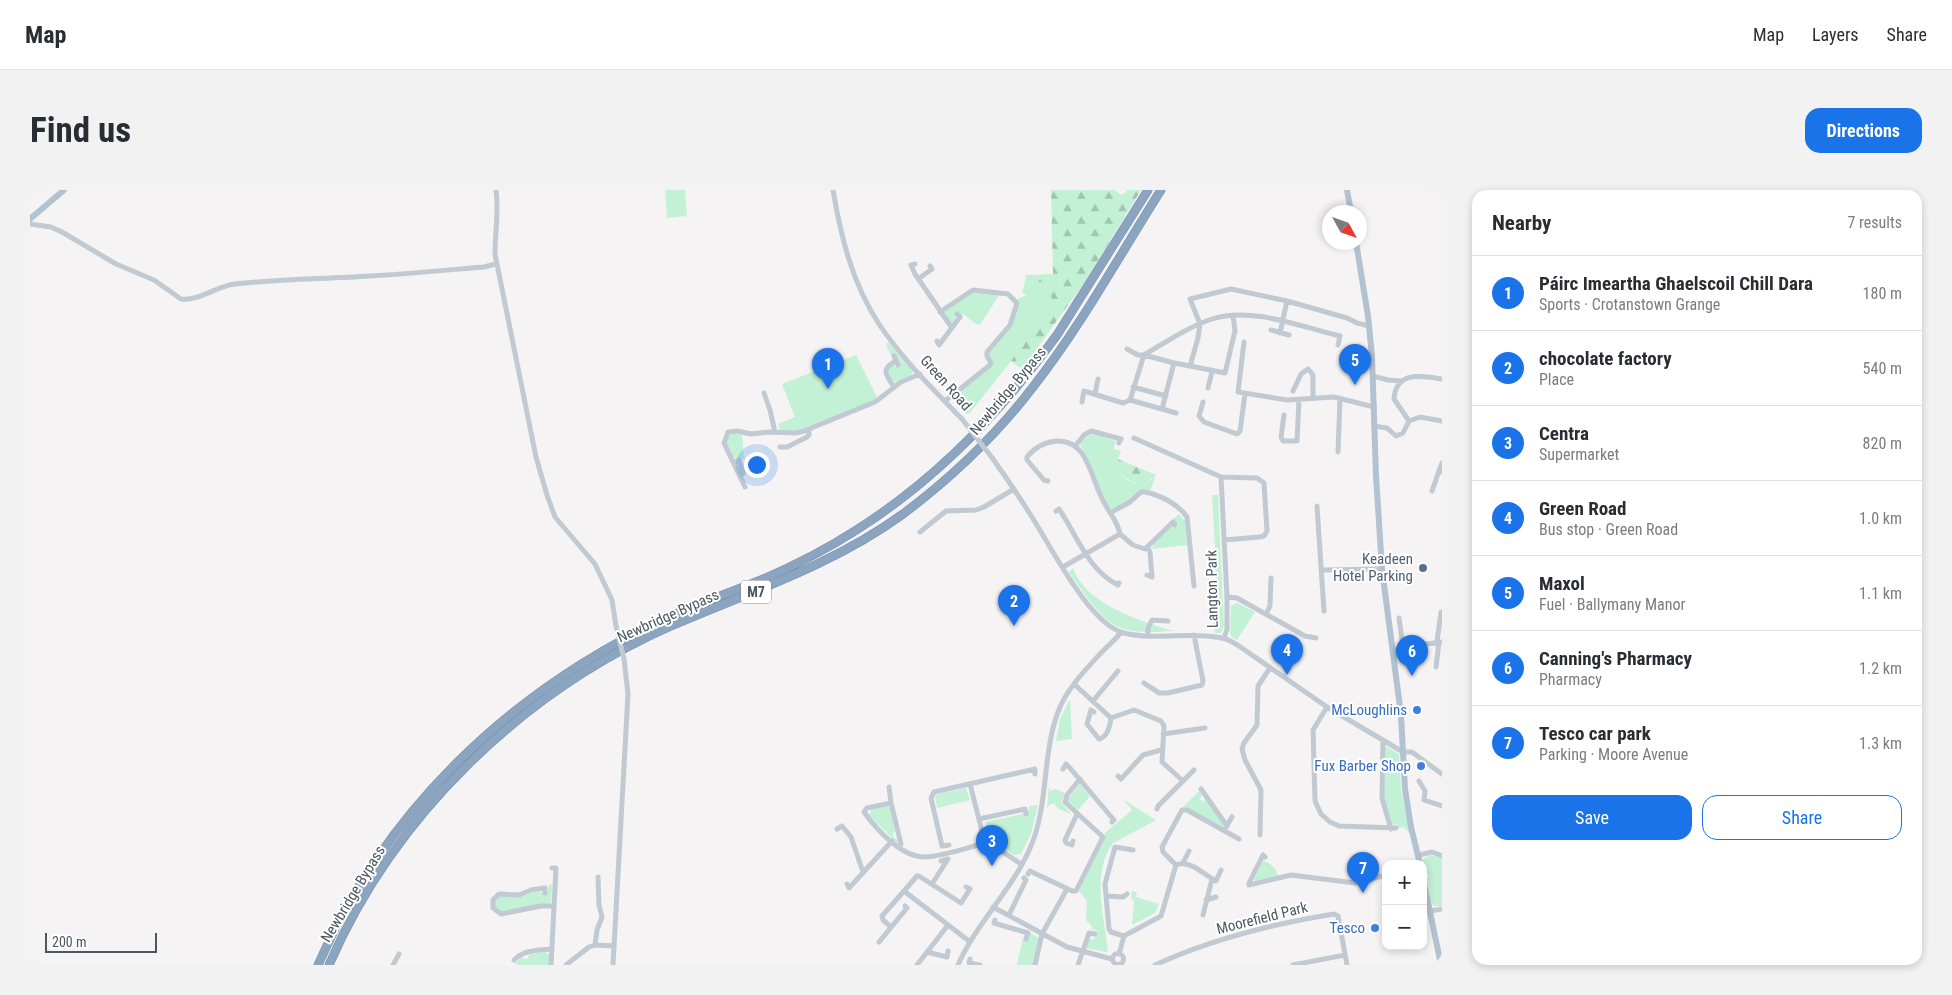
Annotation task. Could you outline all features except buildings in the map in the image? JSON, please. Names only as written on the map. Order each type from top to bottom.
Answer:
[{"type":"highway","name":"Newbridge Bypass","points":[[318,965],[367,873],[393,836],[423,798],[448,771],[522,704],[574,668],[623,639],[666,618],[787,568],[835,543],[896,503],[950,459],[998,410],[1058,335],[1148,190]]},
{"type":"highway","name":"Newbridge Bypass","points":[[329,965],[352,916],[400,843],[462,771],[503,731],[553,693],[605,659],[670,627],[764,589],[865,538],[902,514],[979,448],[1032,388],[1066,343],[1161,190]]},
{"type":"main road","points":[[30,219],[64,190]]},
{"type":"main road","points":[[1347,190],[1350,205]]},
{"type":"main road","points":[[1357,250],[1369,326],[1373,376],[1382,569],[1401,715],[1403,770],[1420,860]]},
{"type":"main road","points":[[1427,897],[1441,965]]},
{"type":"street","points":[[496,190],[498,209],[494,248],[496,264],[536,458],[555,517],[595,564],[612,600],[624,659],[628,694],[613,965]]},
{"type":"street","name":"Green Road","points":[[833,190],[841,237],[851,268],[878,323],[920,374],[962,419],[993,459],[1088,604],[1108,625],[1121,632],[1224,638],[1239,646],[1327,707],[1403,752],[1412,752],[1442,774]]},
{"type":"street","points":[[30,224],[51,227],[62,232],[116,264],[146,276],[181,299],[193,299],[232,284],[303,278],[370,276],[484,267],[496,264]]},
{"type":"street","points":[[915,264],[911,265],[918,279],[952,328]]},
{"type":"street","points":[[918,279],[932,269],[930,266]]},
{"type":"street","points":[[1190,366],[1200,324],[1190,299],[1231,289],[1287,301],[1369,326]]},
{"type":"street","points":[[940,312],[973,290],[1008,294],[1017,303],[1010,325],[986,352],[991,362],[990,365],[945,401]]},
{"type":"street","points":[[1280,333],[1287,301]]},
{"type":"street","points":[[936,341],[939,344],[952,328],[960,317],[957,314]]},
{"type":"street","points":[[1144,354],[1212,372],[1225,373],[1235,331],[1233,315]]},
{"type":"street","points":[[1127,349],[1138,355],[1144,354],[1200,324],[1233,315],[1250,315],[1340,336],[1338,345]]},
{"type":"street","points":[[1271,330],[1289,336]]},
{"type":"street","points":[[1244,342],[1238,392],[1287,400],[1334,397],[1374,407]]},
{"type":"street","points":[[1130,400],[1144,354]]},
{"type":"street","points":[[894,387],[887,377],[886,370],[887,366],[896,361]]},
{"type":"street","points":[[1162,409],[1174,363]]},
{"type":"street","points":[[1293,391],[1301,374],[1308,369],[1313,375],[1313,398]]},
{"type":"street","points":[[1208,388],[1212,372]]},
{"type":"street","points":[[745,487],[740,477],[743,474],[741,463],[739,460],[733,462],[724,443],[728,432],[737,431],[751,434],[796,433],[809,430],[875,402],[901,382],[920,374]]},
{"type":"street","points":[[1373,376],[1402,381],[1414,376],[1442,379]]},
{"type":"street","points":[[1095,394],[1098,379]]},
{"type":"street","points":[[1402,381],[1394,399],[1409,421]]},
{"type":"street","points":[[1133,387],[1166,396]]},
{"type":"street","points":[[1082,402],[1084,391],[1122,403],[1130,400],[1176,413]]},
{"type":"street","points":[[764,393],[775,432]]},
{"type":"street","points":[[1203,402],[1199,416],[1201,419],[1211,425],[1237,434],[1240,431],[1245,394]]},
{"type":"street","points":[[1284,415],[1281,437],[1283,441],[1297,441],[1299,399]]},
{"type":"street","points":[[1338,452],[1340,399]]},
{"type":"street","points":[[1374,426],[1383,427],[1396,436],[1403,433],[1409,421],[1420,417],[1442,421]]},
{"type":"street","points":[[780,447],[787,447],[807,437],[809,430]]},
{"type":"street","points":[[1076,445],[1084,435],[1091,431],[1121,439],[1119,443]]},
{"type":"street","name":"Langton Park","points":[[1134,438],[1221,478],[1258,478],[1264,483],[1267,531],[1264,536],[1224,540]]},
{"type":"street","points":[[1048,481],[1044,480],[1027,460],[1027,457],[1044,443],[1065,441],[1076,445],[1087,463],[1099,493],[1120,534],[1139,548],[1148,548]]},
{"type":"street","points":[[1432,491],[1442,463]]},
{"type":"street","name":"Langton Park","points":[[1221,478],[1227,597],[1227,629],[1224,638]]},
{"type":"street","points":[[920,532],[945,509],[976,510],[984,508],[1014,489]]},
{"type":"street","points":[[1110,513],[1130,502],[1141,492],[1170,503],[1181,510],[1187,516],[1194,586]]},
{"type":"street","points":[[1317,506],[1324,611]]},
{"type":"street","points":[[1059,509],[1069,523],[1085,554],[1099,571],[1112,582],[1118,585],[1119,583]]},
{"type":"street","points":[[1148,548],[1162,530],[1173,522],[1175,525]]},
{"type":"street","points":[[1063,567],[1120,534]]},
{"type":"street","points":[[1148,548],[1152,577],[1148,575]]},
{"type":"street","points":[[1322,570],[1382,569]]},
{"type":"street","points":[[1266,614],[1270,606],[1271,578]]},
{"type":"street","points":[[1227,597],[1237,598],[1305,636],[1316,638]]},
{"type":"street","points":[[1436,667],[1441,612]]},
{"type":"street","points":[[1399,618],[1403,647]]},
{"type":"street","points":[[1148,635],[1148,628],[1152,620],[1168,620]]},
{"type":"street","points":[[958,965],[969,941],[1022,864],[1034,839],[1044,790],[1050,741],[1058,711],[1074,684],[1121,632]]},
{"type":"street","points":[[1144,682],[1149,687],[1155,688],[1159,693],[1199,687],[1203,684],[1194,635]]},
{"type":"street","points":[[1392,650],[1439,642]]},
{"type":"street","points":[[1260,836],[1260,787],[1245,760],[1242,749],[1257,725],[1258,686],[1270,668]]},
{"type":"street","points":[[1093,700],[1118,671]]},
{"type":"street","points":[[1074,684],[1111,718]]},
{"type":"street","points":[[1327,707],[1313,730],[1315,800],[1321,814],[1330,822],[1339,826],[1393,828],[1382,798],[1383,740]]},
{"type":"street","points":[[1094,712],[1091,710],[1087,724],[1099,739],[1104,738],[1111,718]]},
{"type":"street","points":[[1111,718],[1134,710],[1161,721],[1164,726],[1162,762],[1183,781]]},
{"type":"street","points":[[1163,734],[1203,730]]},
{"type":"street","points":[[1118,776],[1121,779],[1145,753],[1162,750]]},
{"type":"street","points":[[1063,769],[1066,764],[1114,820],[1112,822]]},
{"type":"street","points":[[949,845],[942,846],[932,795],[940,790],[1035,769],[1035,774]]},
{"type":"street","points":[[1157,809],[1194,770]]},
{"type":"street","points":[[1009,915],[1030,871],[1067,889],[1076,890],[1103,836],[1065,802],[1065,799],[1080,779]]},
{"type":"street","points":[[1419,781],[1425,791],[1424,800],[1442,806]]},
{"type":"street","points":[[970,784],[985,843]]},
{"type":"street","points":[[889,787],[896,834],[901,844]]},
{"type":"street","points":[[1201,789],[1203,797],[1226,828],[1239,839]]},
{"type":"street","points":[[891,803],[867,808],[864,812],[892,841],[910,854],[925,857],[985,843],[994,846],[1022,864]]},
{"type":"street","points":[[979,819],[1025,809],[1026,814]]},
{"type":"street","points":[[1176,865],[1163,852],[1162,847],[1182,810],[1187,810],[1226,828]]},
{"type":"street","points":[[1074,841],[1072,845],[1065,842],[1065,840],[1077,814]]},
{"type":"street","points":[[1226,828],[1232,817]]},
{"type":"street","points":[[837,829],[842,826],[849,832],[863,872]]},
{"type":"street","points":[[847,884],[849,888],[892,841]]},
{"type":"street","points":[[1133,850],[1117,846],[1115,848],[1105,884],[1110,931],[1124,936],[1161,916],[1176,865]]},
{"type":"street","points":[[1183,863],[1189,851]]},
{"type":"street","points":[[1419,855],[1432,852],[1442,856]]},
{"type":"street","points":[[1264,855],[1249,885],[1292,875],[1355,883],[1382,876]]},
{"type":"street","points":[[932,884],[948,859],[941,861]]},
{"type":"street","points":[[1176,865],[1183,863],[1198,869],[1216,881],[1221,870]]},
{"type":"street","points":[[551,965],[556,868],[552,868]]},
{"type":"street","points":[[891,927],[883,920],[882,916],[917,876],[920,876],[960,902],[962,902],[970,889],[966,887]]},
{"type":"street","points":[[596,945],[597,930],[602,917],[598,899],[598,877]]},
{"type":"street","points":[[1203,915],[1212,879]]},
{"type":"street","points":[[545,893],[544,888],[531,890],[519,895],[499,894],[493,900],[493,908],[502,914],[541,906],[554,906]]},
{"type":"street","points":[[1035,965],[1042,934],[1067,889]]},
{"type":"street","points":[[904,891],[969,941]]},
{"type":"street","points":[[1106,896],[1123,898],[1127,894]]},
{"type":"street","points":[[1206,900],[1216,897]]},
{"type":"street","points":[[879,942],[907,908],[905,906]]},
{"type":"street","points":[[993,908],[1067,947],[1112,959],[1114,964],[1120,965],[1124,959],[1120,954]]},
{"type":"street","points":[[1430,911],[1442,909]]},
{"type":"street","name":"Moorefield Park","points":[[1155,965],[1184,952],[1280,923],[1334,914],[1338,916],[1347,965]]},
{"type":"street","points":[[995,920],[994,923],[1028,933],[1026,938]]},
{"type":"street","points":[[1011,928],[1015,920]]},
{"type":"street","points":[[917,965],[948,925]]},
{"type":"street","points":[[1078,965],[1089,933],[1095,934]]},
{"type":"street","points":[[1120,954],[1124,936]]},
{"type":"street","points":[[570,964],[581,951],[596,945],[614,946]]},
{"type":"street","points":[[514,960],[519,955],[525,956],[552,949]]},
{"type":"street","points":[[926,952],[947,957],[948,951]]},
{"type":"street","points":[[393,965],[399,954]]},
{"type":"street","points":[[1112,959],[1114,954],[1120,954]]},
{"type":"street","points":[[1293,965],[1345,955]]},
{"type":"street","points":[[970,959],[969,963],[980,965]]},
{"type":"green space","points":[[665,190],[685,190],[687,216],[667,218]]},
{"type":"green space","points":[[1051,190],[1115,190],[1121,195],[1126,190],[1141,190],[1084,283],[1022,369],[1011,361],[1052,300],[1050,289],[1041,282],[1025,281],[1026,275],[1053,274]]},
{"type":"green space","points":[[1025,281],[1041,282],[1050,289],[1053,300],[1011,361],[969,414],[966,414],[952,398],[991,367],[988,353],[1012,326],[1019,303],[1017,299],[1027,295],[1022,293]]},
{"type":"green space","points":[[971,292],[999,295],[980,325],[963,314],[961,316],[957,312],[955,315],[956,320],[951,323],[944,313]]},
{"type":"green space","points":[[888,342],[913,371],[911,375],[896,382],[891,380],[888,370],[894,364],[896,367],[899,365],[894,355],[891,356],[886,344]]},
{"type":"green space","points":[[856,355],[877,397],[873,401],[796,431],[780,430],[778,424],[795,417],[782,384]]},
{"type":"green space","points":[[733,433],[742,435],[744,459],[733,457],[726,442],[729,435]]},
{"type":"green space","points":[[1093,434],[1116,441],[1113,454],[1114,461],[1121,473],[1132,482],[1143,484],[1156,475],[1150,491],[1148,490],[1113,509],[1109,507],[1080,444],[1086,437]]},
{"type":"green space","points":[[1116,441],[1114,449],[1121,451],[1118,459],[1156,475],[1142,485],[1122,475],[1114,463],[1113,448]]},
{"type":"green space","points":[[1212,495],[1218,495],[1224,625],[1221,633],[1215,633],[1210,606],[1210,603],[1218,599]]},
{"type":"green space","points":[[1179,514],[1185,521],[1187,545],[1152,549],[1154,543],[1171,526],[1176,528],[1179,525],[1173,519]]},
{"type":"green space","points":[[1073,568],[1079,581],[1089,592],[1116,610],[1174,631],[1137,631],[1116,626],[1103,616],[1084,594],[1069,572]]},
{"type":"green space","points":[[1237,603],[1255,612],[1237,640],[1230,633],[1231,606]]},
{"type":"green space","points":[[1070,699],[1072,739],[1056,741],[1060,719]]},
{"type":"green space","points":[[1385,746],[1399,754],[1401,790],[1410,833],[1403,827],[1398,828],[1397,825],[1392,824],[1384,798]]},
{"type":"green space","points":[[1080,784],[1090,796],[1078,810],[1067,800]]},
{"type":"green space","points":[[1049,787],[1051,791],[1055,789],[1065,793],[1061,802],[1072,815],[1057,808],[1054,803],[1047,807]]},
{"type":"green space","points":[[966,788],[970,800],[937,808],[935,795]]},
{"type":"green space","points":[[1199,791],[1202,795],[1200,799],[1202,801],[1207,800],[1224,824],[1223,827],[1182,808]]},
{"type":"green space","points":[[1124,800],[1156,820],[1113,843],[1106,855],[1101,881],[1102,910],[1108,951],[1105,952],[1086,948],[1088,940],[1094,939],[1098,932],[1091,928],[1092,926],[1086,920],[1087,901],[1079,891],[1105,838],[1105,833],[1132,810]]},
{"type":"green space","points":[[1038,805],[1031,834],[1021,854],[1014,855],[989,839],[985,822],[1023,814],[1025,816],[1028,815],[1029,806]]},
{"type":"green space","points":[[887,806],[890,808],[895,831],[893,833],[894,838],[898,840],[899,845],[869,815],[871,810]]},
{"type":"green space","points":[[1431,855],[1442,858],[1442,906],[1434,906],[1431,901],[1427,878],[1429,877],[1427,874],[1427,860],[1423,859]]},
{"type":"green space","points":[[1263,861],[1273,866],[1278,876],[1255,881],[1254,879]]},
{"type":"green space","points":[[549,884],[552,885],[551,903],[501,913],[496,909],[494,904],[501,896],[520,897],[534,892],[547,894]]},
{"type":"green space","points":[[1132,891],[1137,892],[1136,897],[1159,904],[1155,913],[1132,925],[1134,902],[1131,897]]},
{"type":"green space","points":[[1030,933],[1039,938],[1033,965],[1017,965],[1023,938],[1028,940]]},
{"type":"green space","points":[[545,952],[550,955],[549,965],[518,965],[515,963],[522,957],[527,959],[530,954]]},
{"type":"place","name":"Maxol","points":[[1355,385]]},
{"type":"place","name":"Páirc Imeartha Ghaelscoil Chill Dara","points":[[828,389]]},
{"type":"place","name":"Keadeen Hotel Parking","points":[[1423,568]]},
{"type":"place","name":"chocolate factory","points":[[1014,626]]},
{"type":"place","name":"Green Road","points":[[1287,675]]},
{"type":"place","name":"Canning's Pharmacy","points":[[1412,676]]},
{"type":"place","name":"McLoughlins","points":[[1417,710]]},
{"type":"place","name":"Fux Barber Shop","points":[[1421,766]]},
{"type":"place","name":"Centra","points":[[992,866]]},
{"type":"place","name":"Tesco car park","points":[[1363,893]]},
{"type":"place","name":"Tesco","points":[[1375,928]]}]
